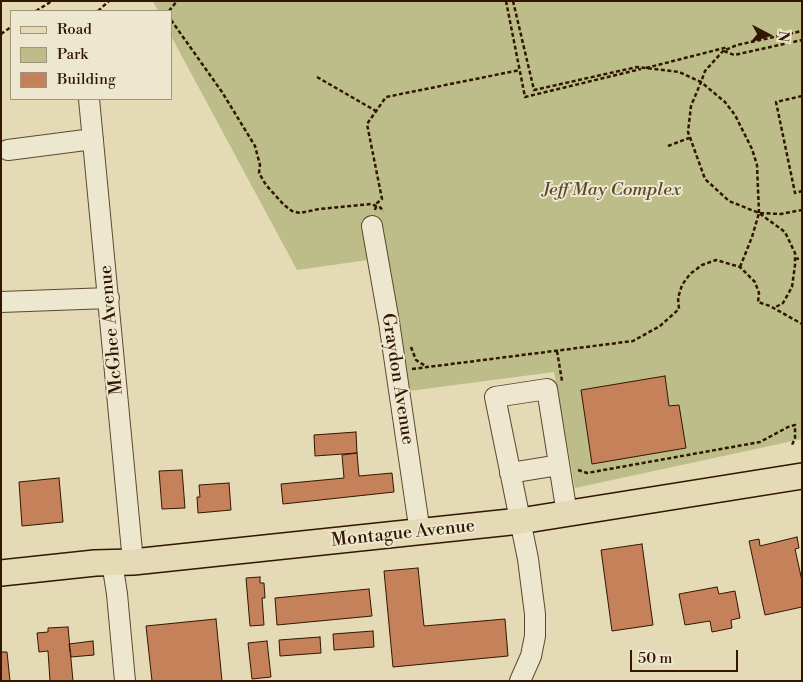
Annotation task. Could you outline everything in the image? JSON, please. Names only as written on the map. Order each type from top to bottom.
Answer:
[{"type":"main road","name":"Montague Avenue","points":[[1,573],[420,533],[520,521],[802,476]]},
{"type":"street","name":"McGhee Avenue","points":[[89,100],[109,298],[122,562],[117,594],[125,681]]},
{"type":"street","points":[[8,150],[93,139]]},
{"type":"street","name":"Graydon Avenue","points":[[377,220],[389,322],[420,533]]},
{"type":"street","points":[[1,302],[109,298]]},
{"type":"street","points":[[520,681],[531,656],[535,636],[535,614],[528,559],[495,397],[547,388],[567,465],[567,514]]},
{"type":"street","points":[[510,473],[567,465]]},
{"type":"path","points":[[38,10],[52,1]]},
{"type":"path","points":[[99,10],[110,1]]},
{"type":"path","points":[[506,1],[525,97],[802,31]]},
{"type":"path","points":[[513,1],[534,90],[637,67],[679,72],[701,82],[725,102],[735,115],[752,149],[757,165],[759,213],[740,267]]},
{"type":"path","points":[[172,21],[222,92],[255,146],[260,165],[259,173],[266,185],[284,205],[292,211],[300,213],[355,204],[376,205],[381,208],[377,220]]},
{"type":"path","points":[[723,51],[734,55],[802,40]]},
{"type":"path","points":[[737,45],[723,51],[705,70],[691,106],[688,132],[705,179],[729,201],[759,213],[785,232],[790,240],[795,259],[792,287],[783,302],[774,308]]},
{"type":"path","points":[[377,220],[376,205],[382,199],[367,124],[386,97],[520,70]]},
{"type":"path","points":[[317,77],[376,111]]},
{"type":"path","points":[[802,96],[776,102],[795,193],[802,191]]},
{"type":"path","points":[[668,146],[689,138]]},
{"type":"path","points":[[759,213],[782,214],[802,210]]},
{"type":"path","points":[[795,259],[802,258]]},
{"type":"path","points":[[408,368],[414,370],[557,351],[643,337],[660,326],[679,309],[678,298],[682,285],[690,274],[702,265],[716,260],[740,267],[755,282],[758,302],[774,308],[802,324]]},
{"type":"path","points":[[410,342],[416,360],[428,368]]},
{"type":"path","points":[[557,351],[563,385]]},
{"type":"path","points":[[567,465],[580,472],[587,473],[760,442],[795,425],[796,438],[792,444]]},
{"type":"green space","name":"Jeff May Complex","points":[[153,1],[802,1],[802,439],[575,488],[554,372],[409,391],[382,258],[297,270],[172,38],[172,10],[158,10]]},
{"type":"building","points":[[665,376],[669,406],[679,405],[686,448],[592,464],[581,390]]},
{"type":"building","points":[[356,432],[357,453],[315,456],[314,435]]},
{"type":"building","points":[[357,453],[359,476],[392,473],[394,492],[283,504],[281,484],[344,478],[342,455]]},
{"type":"building","points":[[182,470],[185,508],[162,509],[159,471]]},
{"type":"building","points":[[59,478],[63,522],[22,526],[19,482]]},
{"type":"building","points":[[229,483],[231,510],[198,513],[197,497],[200,497],[199,485]]},
{"type":"building","points":[[797,537],[799,548],[795,549],[802,581],[802,607],[765,615],[749,541],[759,539],[760,546]]},
{"type":"building","points":[[642,544],[653,625],[612,631],[601,550]]},
{"type":"building","points":[[418,568],[424,626],[505,619],[508,656],[393,667],[384,571]]},
{"type":"building","points":[[260,577],[260,583],[264,583],[265,598],[262,598],[264,625],[250,626],[246,578]]},
{"type":"building","points":[[717,587],[719,594],[735,591],[740,618],[731,620],[732,628],[712,632],[710,621],[685,625],[679,594]]},
{"type":"building","points":[[369,589],[372,616],[277,625],[275,598]]},
{"type":"building","points":[[216,619],[222,681],[152,681],[146,626]]},
{"type":"building","points":[[68,627],[73,681],[50,681],[48,651],[39,652],[37,633],[48,632],[48,628]]},
{"type":"building","points":[[373,631],[374,647],[334,650],[333,634]]},
{"type":"building","points":[[320,637],[321,653],[280,656],[279,640]]},
{"type":"building","points":[[93,641],[94,655],[71,657],[69,644]]},
{"type":"building","points":[[267,641],[271,677],[252,679],[248,643]]},
{"type":"building","points":[[1,652],[7,652],[10,681],[1,681]]}]
